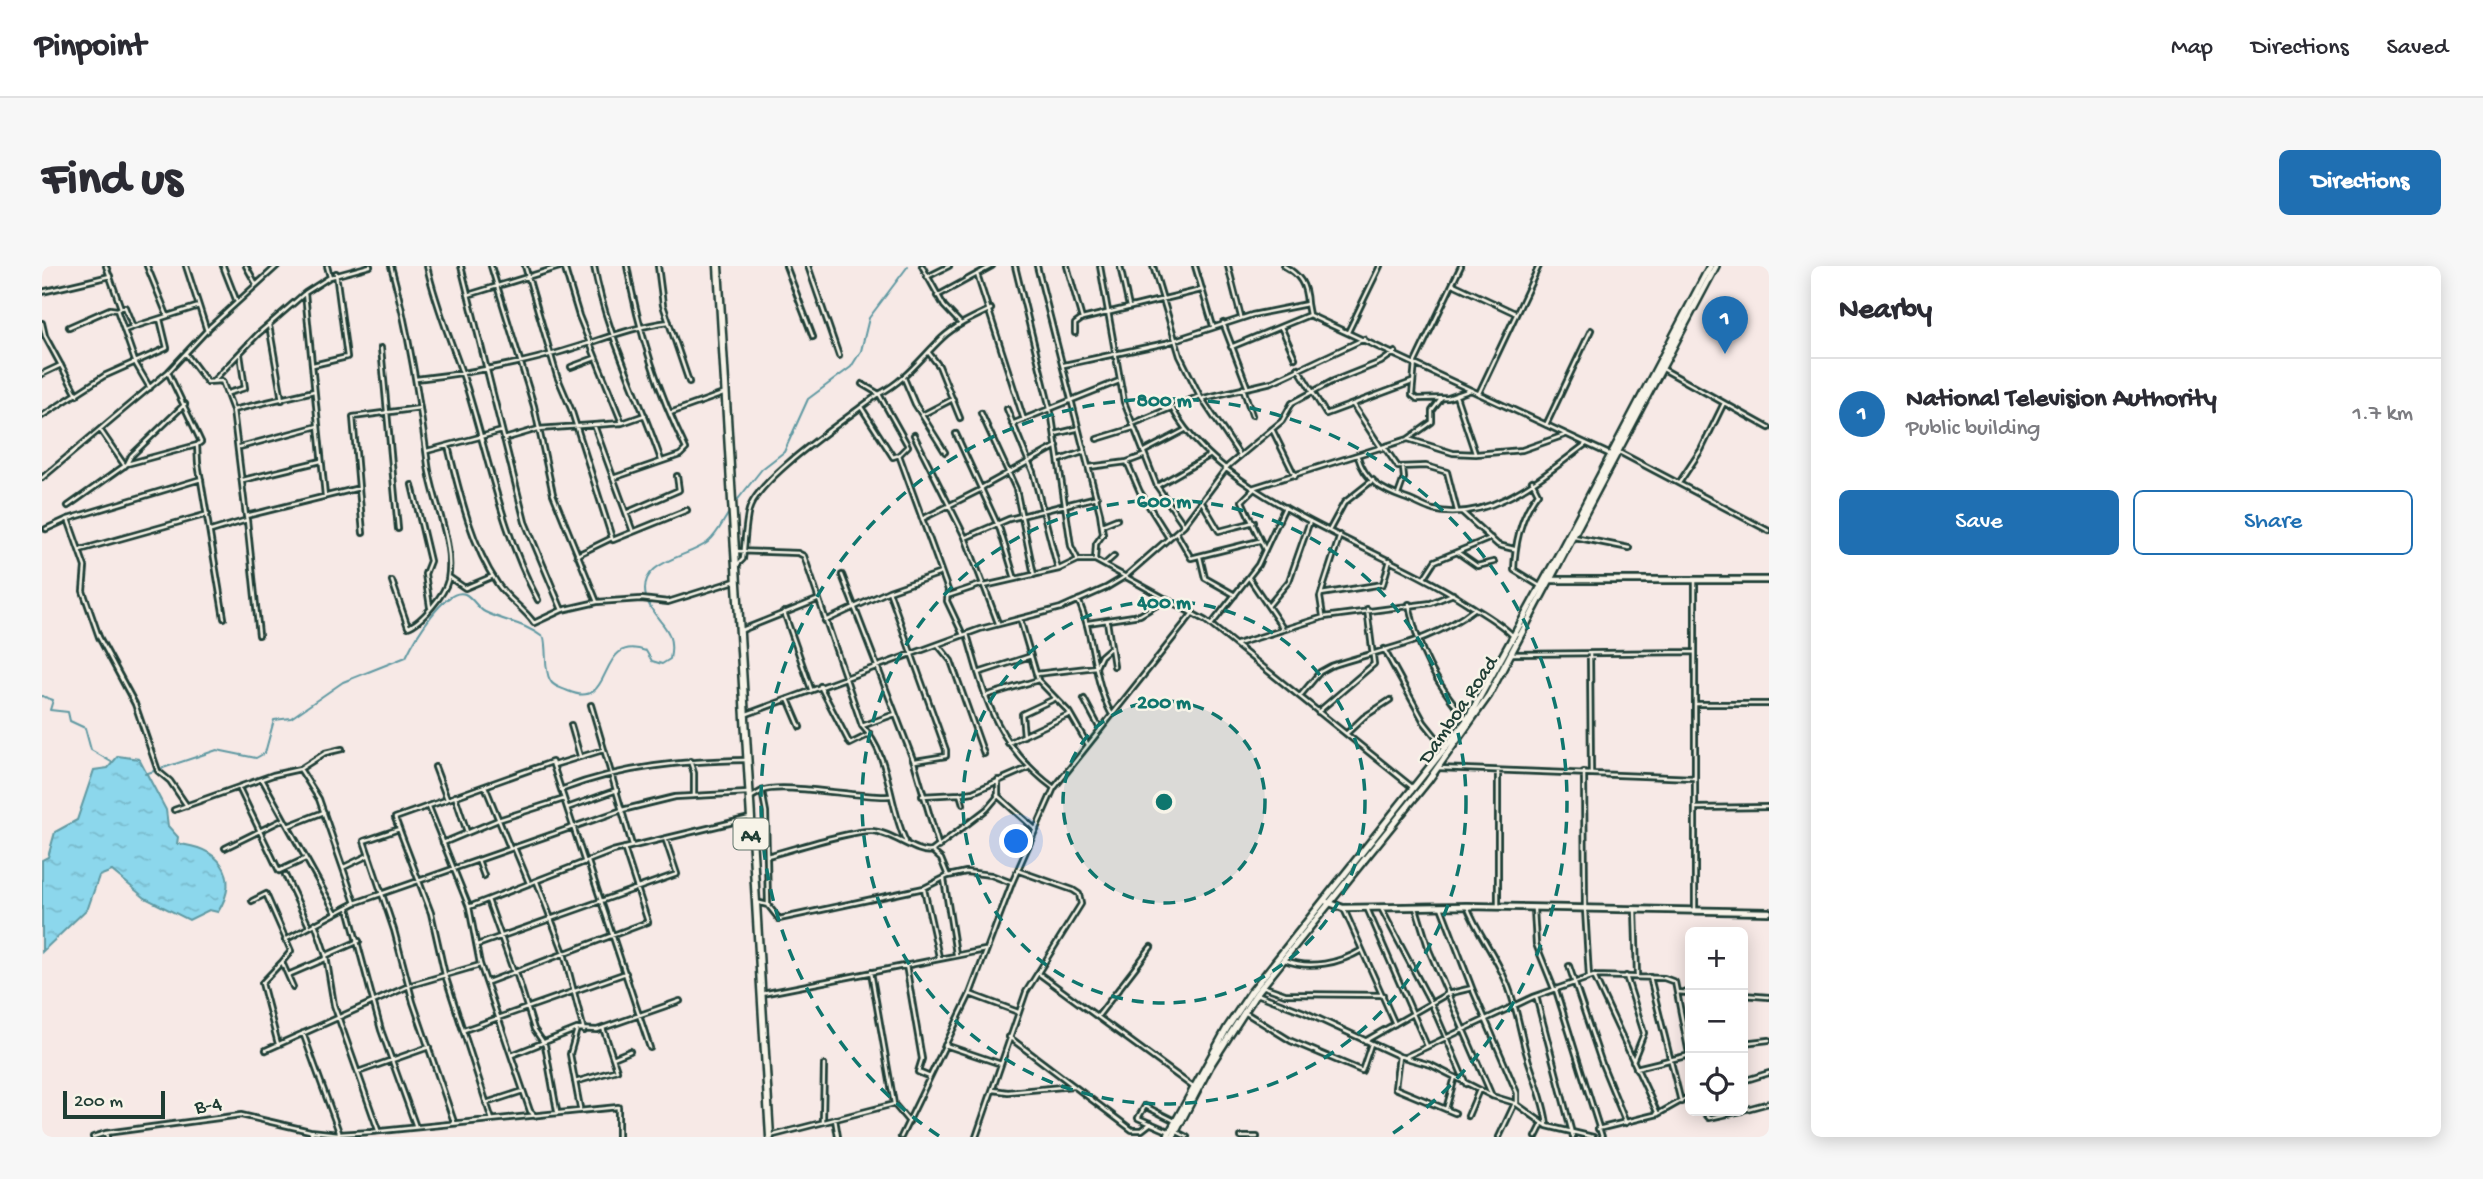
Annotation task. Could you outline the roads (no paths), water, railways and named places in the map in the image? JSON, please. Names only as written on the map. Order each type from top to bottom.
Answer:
[{"type":"highway","name":"A4","points":[[718,266],[770,1137]]},
{"type":"main road","name":"Damboa Road","points":[[1407,802],[1467,720],[1541,587],[1574,537],[1710,266]]},
{"type":"main road","name":"Damboa Road","points":[[1171,1133],[1194,1087],[1251,992],[1438,768],[1489,695],[1611,455],[1716,266]]},
{"type":"main road","name":"Damboa Road","points":[[1171,1133],[1256,993],[1326,901]]},
{"type":"street","points":[[106,266],[136,364],[150,388]]},
{"type":"street","points":[[147,266],[167,316]]},
{"type":"street","points":[[186,266],[207,331]]},
{"type":"street","points":[[223,266],[237,303]]},
{"type":"street","points":[[246,266],[257,285]]},
{"type":"street","points":[[42,478],[168,372],[207,331],[277,266]]},
{"type":"street","points":[[327,266],[331,276]]},
{"type":"street","points":[[213,381],[305,293],[336,273],[370,266]]},
{"type":"street","points":[[391,266],[422,408],[427,451],[446,540],[449,577],[444,595],[413,625],[406,625],[393,581]]},
{"type":"street","points":[[427,266],[434,298],[461,374],[505,525],[538,600]]},
{"type":"street","points":[[461,266],[525,523],[562,610]]},
{"type":"street","points":[[491,266],[554,495],[597,602]]},
{"type":"street","points":[[525,266],[550,355],[577,426],[613,540]]},
{"type":"street","points":[[468,295],[564,266],[589,342],[622,423]]},
{"type":"street","points":[[594,266],[612,335],[646,414],[661,460]]},
{"type":"street","points":[[613,478],[680,455],[686,449],[670,413],[641,326],[627,266]]},
{"type":"street","points":[[658,266],[663,305],[689,382]]},
{"type":"street","points":[[786,266],[813,337]]},
{"type":"street","points":[[816,266],[809,267],[839,356]]},
{"type":"street","points":[[922,266],[937,296],[961,324]]},
{"type":"street","points":[[927,277],[949,266]]},
{"type":"street","points":[[937,296],[992,266]]},
{"type":"street","points":[[1015,266],[1055,434],[1071,546],[1078,560]]},
{"type":"street","points":[[1037,266],[1064,365],[1077,429],[1097,497],[1103,534],[1096,544],[1095,560]]},
{"type":"street","points":[[1066,266],[1082,319]]},
{"type":"street","points":[[1100,266],[1118,354],[1119,381],[1133,426],[1157,486],[1184,525]]},
{"type":"street","points":[[1120,266],[1129,309]]},
{"type":"street","points":[[1153,266],[1174,341],[1226,438],[1241,454]]},
{"type":"street","points":[[1195,266],[1213,326]]},
{"type":"street","points":[[1228,266],[1241,318]]},
{"type":"street","points":[[1284,266],[1299,275],[1309,315]]},
{"type":"street","points":[[1348,332],[1380,266]]},
{"type":"street","points":[[1461,266],[1415,362],[1414,398],[1456,397],[1472,390]]},
{"type":"street","points":[[1479,393],[1539,266]]},
{"type":"street","points":[[312,365],[347,357],[336,273]]},
{"type":"street","points":[[977,274],[1024,420]]},
{"type":"street","points":[[42,292],[110,276]]},
{"type":"street","points":[[1452,284],[1515,313]]},
{"type":"street","points":[[1076,333],[1075,324],[1082,319],[1162,302],[1201,290]]},
{"type":"street","points":[[305,293],[325,496]]},
{"type":"street","points":[[1064,365],[1174,341],[1223,323],[1307,304]]},
{"type":"street","points":[[125,330],[199,306]]},
{"type":"street","points":[[69,327],[110,309],[125,307],[133,327]]},
{"type":"street","points":[[736,566],[743,559],[749,509],[756,496],[812,443],[904,378],[961,324],[990,309]]},
{"type":"street","points":[[1231,347],[1309,315],[1395,352],[1611,455]]},
{"type":"street","points":[[42,416],[104,376],[167,348],[160,319]]},
{"type":"street","points":[[416,379],[461,374],[550,355],[641,326],[669,321]]},
{"type":"street","points":[[42,323],[77,395]]},
{"type":"street","points":[[1223,323],[1252,415]]},
{"type":"street","points":[[269,325],[282,400]]},
{"type":"street","points":[[1281,327],[1295,358]]},
{"type":"street","points":[[1546,425],[1591,330]]},
{"type":"street","points":[[1097,439],[1202,397],[1272,382],[1364,338]]},
{"type":"street","points":[[381,348],[398,529]]},
{"type":"street","points":[[744,715],[965,635],[1061,608],[1126,576],[1184,525],[1241,454],[1282,421],[1292,403],[1381,362],[1395,352]]},
{"type":"street","points":[[186,353],[207,382],[222,381],[233,411],[259,635]]},
{"type":"street","points":[[929,353],[939,366],[960,418]]},
{"type":"street","points":[[226,393],[245,388],[240,354]]},
{"type":"street","points":[[571,367],[595,358]]},
{"type":"street","points":[[42,374],[61,365]]},
{"type":"street","points":[[1298,368],[1326,414],[1413,382]]},
{"type":"street","points":[[1660,368],[1768,426]]},
{"type":"street","points":[[68,506],[126,465],[201,442],[168,372]]},
{"type":"street","points":[[904,378],[922,415],[945,452]]},
{"type":"street","points":[[1012,424],[1070,398],[1119,381]]},
{"type":"street","points":[[862,384],[879,394],[908,446],[899,455],[893,457],[862,407]]},
{"type":"street","points":[[233,411],[316,391]]},
{"type":"street","points":[[670,413],[726,393]]},
{"type":"street","points":[[1456,397],[1476,454]]},
{"type":"street","points":[[1266,551],[1259,541],[1254,522],[1242,498],[1253,489],[1408,439],[1432,422],[1432,411],[1440,399]]},
{"type":"street","points":[[922,415],[953,400]]},
{"type":"street","points":[[1679,484],[1701,450],[1724,403]]},
{"type":"street","points":[[126,465],[131,456],[185,404]]},
{"type":"street","points":[[1353,404],[1392,461],[1403,468],[1426,466],[1447,472],[1459,512],[1501,547],[1515,549]]},
{"type":"street","points":[[363,533],[353,417],[422,408]]},
{"type":"street","points":[[1172,408],[1185,430],[1209,455],[1253,489],[1453,594],[1496,621],[1514,638]]},
{"type":"street","points":[[1007,410],[1029,460],[1059,569]]},
{"type":"street","points":[[981,413],[1009,472],[1023,516],[1034,575]]},
{"type":"street","points":[[504,439],[538,429],[622,423],[646,414]]},
{"type":"street","points":[[594,425],[633,532]]},
{"type":"street","points":[[239,447],[318,426]]},
{"type":"street","points":[[1055,434],[1077,429]]},
{"type":"street","points":[[1272,429],[1295,476]]},
{"type":"street","points":[[101,430],[126,465]]},
{"type":"street","points":[[1088,467],[1127,462],[1185,430]]},
{"type":"street","points":[[427,451],[502,431]]},
{"type":"street","points":[[956,434],[997,524],[1015,579]]},
{"type":"street","points":[[1408,439],[1453,453],[1476,454],[1522,450],[1565,434]]},
{"type":"street","points":[[914,435],[965,537],[998,624]]},
{"type":"street","points":[[1358,457],[1361,468],[1380,489],[1436,510],[1459,512],[1487,506],[1532,481],[1586,444]]},
{"type":"street","points":[[197,445],[224,618]]},
{"type":"street","points":[[449,446],[467,513],[493,576],[498,586],[524,609],[534,622],[562,610],[597,602],[641,599],[668,602],[736,580]]},
{"type":"street","points":[[922,519],[1057,446]]},
{"type":"street","points":[[1060,460],[1084,452]]},
{"type":"street","points":[[1619,452],[1769,531]]},
{"type":"street","points":[[899,455],[948,590],[947,596],[965,635],[985,696],[1008,743],[1029,768],[1054,788]]},
{"type":"street","points":[[1157,486],[1209,455]]},
{"type":"street","points":[[243,480],[321,461]]},
{"type":"street","points":[[1127,462],[1140,492],[1169,539]]},
{"type":"street","points":[[1398,495],[1404,478],[1403,468]]},
{"type":"street","points":[[626,513],[678,490],[677,476]]},
{"type":"street","points":[[46,529],[68,519],[201,479]]},
{"type":"street","points":[[1330,529],[1344,503],[1373,480]]},
{"type":"street","points":[[1532,481],[1538,493],[1525,511],[1515,549],[1514,570],[1541,587]]},
{"type":"street","points":[[412,485],[430,561],[425,584],[430,609]]},
{"type":"street","points":[[211,531],[246,518],[359,488]]},
{"type":"street","points":[[965,537],[1023,516],[1097,497]]},
{"type":"street","points":[[1202,502],[1219,531],[1254,522]]},
{"type":"street","points":[[1212,625],[1249,578],[1266,551],[1285,507]]},
{"type":"street","points":[[577,555],[687,510]]},
{"type":"street","points":[[80,550],[209,514]]},
{"type":"street","points":[[68,519],[85,567],[83,591],[99,638],[135,704],[158,771],[170,781],[187,806]]},
{"type":"street","points":[[1102,525],[1117,519]]},
{"type":"street","points":[[1269,605],[1289,581],[1310,520]]},
{"type":"street","points":[[1176,532],[1191,558],[1259,541]]},
{"type":"street","points":[[1324,617],[1319,602],[1340,536]]},
{"type":"street","points":[[1574,537],[1629,548]]},
{"type":"street","points":[[1424,578],[1435,561],[1491,538]]},
{"type":"street","points":[[735,551],[798,553],[804,556],[862,726],[880,752],[894,813],[906,842]]},
{"type":"street","points":[[1457,552],[1477,566],[1494,562]]},
{"type":"street","points":[[1105,564],[1114,556]]},
{"type":"street","points":[[1200,556],[1205,578],[1235,595]]},
{"type":"street","points":[[947,596],[1059,569],[1078,560],[1095,560],[1105,564],[1212,625],[1415,789]]},
{"type":"street","points":[[1321,594],[1383,584],[1390,560]]},
{"type":"street","points":[[825,621],[889,591],[941,573]]},
{"type":"street","points":[[842,575],[914,762],[939,847]]},
{"type":"street","points":[[449,577],[465,588],[493,576]]},
{"type":"street","points":[[1249,578],[1283,629]]},
{"type":"street","points":[[1548,580],[1769,580]]},
{"type":"street","points":[[1695,580],[1695,771],[1692,777],[1695,808],[1695,911]]},
{"type":"street","points":[[889,591],[942,732],[946,755],[914,762]]},
{"type":"street","points":[[1237,644],[1324,617],[1367,609],[1431,603],[1453,594]]},
{"type":"street","points":[[1088,624],[1147,613],[1167,598]]},
{"type":"street","points":[[739,631],[818,600]]},
{"type":"street","points":[[1078,600],[1088,624],[1100,693],[1112,714]]},
{"type":"street","points":[[1409,604],[1417,642],[1447,695],[1467,720]]},
{"type":"street","points":[[1300,696],[1320,672],[1384,649],[1417,642],[1447,628],[1475,608]]},
{"type":"street","points":[[1318,712],[1374,665],[1367,609]]},
{"type":"street","points":[[784,612],[811,689]]},
{"type":"street","points":[[901,1137],[970,994],[1012,883],[1054,788],[1193,613]]},
{"type":"street","points":[[1020,619],[1038,680],[1070,714],[1088,745]]},
{"type":"street","points":[[1107,621],[1114,666]]},
{"type":"street","points":[[938,645],[951,661],[984,754]]},
{"type":"street","points":[[1096,667],[1101,656],[1110,649]]},
{"type":"street","points":[[1384,649],[1424,722],[1446,750]]},
{"type":"street","points":[[1512,654],[1694,652]]},
{"type":"street","points":[[1590,654],[1591,772]]},
{"type":"street","points":[[978,673],[1031,656]]},
{"type":"street","points":[[1036,674],[1096,667]]},
{"type":"street","points":[[985,696],[1038,680]]},
{"type":"street","points":[[820,686],[850,744],[870,734]]},
{"type":"street","points":[[788,699],[800,727]]},
{"type":"street","points":[[1024,736],[1022,714],[1054,699]]},
{"type":"street","points":[[1084,699],[1100,729]]},
{"type":"street","points":[[1346,734],[1364,717],[1391,700]]},
{"type":"street","points":[[1695,704],[1769,704]]},
{"type":"street","points":[[591,705],[632,845]]},
{"type":"street","points":[[862,726],[895,714]]},
{"type":"street","points":[[1008,743],[1070,714]]},
{"type":"street","points":[[570,725],[580,756]]},
{"type":"street","points":[[174,810],[262,779],[300,769],[326,753],[342,749]]},
{"type":"street","points":[[554,765],[603,750]]},
{"type":"street","points":[[561,790],[611,772],[690,761],[747,760]]},
{"type":"street","points":[[690,761],[694,773],[694,796]]},
{"type":"street","points":[[492,1120],[444,974],[420,880],[395,818],[552,762],[586,863],[603,900],[604,913],[641,1015],[650,1048]]},
{"type":"street","points":[[435,767],[447,799]]},
{"type":"street","points":[[922,796],[973,792],[1029,768]]},
{"type":"street","points":[[1438,768],[1692,777]]},
{"type":"street","points":[[300,769],[324,812],[355,903]]},
{"type":"street","points":[[1498,771],[1498,907]]},
{"type":"street","points":[[1584,772],[1584,909],[1589,978]]},
{"type":"street","points":[[262,779],[335,914]]},
{"type":"street","points":[[767,856],[861,832],[885,833],[923,852],[932,851],[986,809],[997,795],[998,780]]},
{"type":"street","points":[[485,785],[498,820],[529,884]]},
{"type":"street","points":[[240,788],[279,871],[306,859]]},
{"type":"street","points":[[335,914],[355,903],[478,859],[574,829],[622,810],[674,797],[750,796],[781,788],[855,796],[890,796]]},
{"type":"street","points":[[566,808],[617,790]]},
{"type":"street","points":[[762,791],[768,905],[779,919],[924,888],[946,878],[978,872],[1012,883]]},
{"type":"street","points":[[960,794],[963,804]]},
{"type":"street","points":[[997,795],[1036,830]]},
{"type":"street","points":[[455,796],[467,832]]},
{"type":"street","points":[[443,842],[498,820],[564,799]]},
{"type":"street","points":[[429,807],[468,907],[480,965],[523,1091],[535,1116]]},
{"type":"street","points":[[1695,808],[1769,807]]},
{"type":"street","points":[[288,826],[324,812]]},
{"type":"street","points":[[225,848],[284,818]]},
{"type":"street","points":[[468,907],[632,845],[750,818]]},
{"type":"street","points":[[400,829],[364,841],[408,986],[454,1122]]},
{"type":"street","points":[[477,945],[677,874],[665,838]]},
{"type":"street","points":[[487,982],[648,922],[624,848]]},
{"type":"street","points":[[932,851],[942,859],[956,954]]},
{"type":"street","points":[[343,868],[369,855]]},
{"type":"street","points":[[478,859],[484,876]]},
{"type":"street","points":[[976,1137],[1018,1012],[1037,972],[1081,904],[1081,898],[1073,890],[1018,871]]},
{"type":"street","points":[[285,875],[309,926]]},
{"type":"street","points":[[537,881],[564,953],[584,1031]]},
{"type":"street","points":[[924,888],[939,957]]},
{"type":"street","points":[[251,901],[266,894],[291,951],[262,982],[278,1044]]},
{"type":"street","points":[[488,900],[549,1062],[557,1111]]},
{"type":"street","points":[[1326,901],[1343,908],[1467,906],[1769,912]]},
{"type":"street","points":[[756,902],[768,905]]},
{"type":"street","points":[[1467,906],[1476,930],[1505,978],[1516,1006],[1526,1053],[1545,1110],[1545,1124],[1536,1137]]},
{"type":"street","points":[[285,940],[349,907],[372,1000],[416,1126]]},
{"type":"street","points":[[1415,907],[1447,994],[1493,1096]]},
{"type":"street","points":[[1441,907],[1517,1093],[1516,1103],[1499,1137]]},
{"type":"street","points":[[1343,908],[1395,1024]]},
{"type":"street","points":[[1367,908],[1427,1046]]},
{"type":"street","points":[[1381,908],[1432,1005],[1466,1084]]},
{"type":"street","points":[[1534,908],[1536,944],[1555,989],[1602,1137]]},
{"type":"street","points":[[1635,909],[1637,977]]},
{"type":"street","points":[[315,923],[339,1018],[378,1131]]},
{"type":"street","points":[[288,975],[359,941]]},
{"type":"street","points":[[1098,1016],[1151,947]]},
{"type":"street","points":[[762,994],[986,949]]},
{"type":"street","points":[[1282,959],[1297,965],[1328,963],[1362,950]]},
{"type":"street","points":[[282,961],[293,987]]},
{"type":"street","points":[[266,1050],[339,1018],[372,1000],[444,974],[480,965]]},
{"type":"street","points":[[906,965],[922,1059],[918,1072],[930,1077]]},
{"type":"street","points":[[1569,965],[1573,983],[1626,1122]]},
{"type":"street","points":[[871,972],[894,1104],[909,1122]]},
{"type":"street","points":[[1037,972],[1194,1087]]},
{"type":"street","points":[[464,1030],[626,973]]},
{"type":"street","points":[[1594,976],[1658,1114]]},
{"type":"street","points":[[1405,1057],[1536,996],[1594,976],[1672,979],[1689,1053]]},
{"type":"street","points":[[1626,976],[1644,1033],[1633,1061]]},
{"type":"street","points":[[1650,977],[1681,1102]]},
{"type":"street","points":[[1262,986],[1285,994],[1384,995]]},
{"type":"street","points":[[1365,1041],[1447,994],[1472,988]]},
{"type":"street","points":[[1677,992],[1685,993]]},
{"type":"street","points":[[1256,993],[1399,1056],[1455,1077],[1493,1096],[1516,1103],[1545,1124],[1573,1135],[1593,1137]]},
{"type":"street","points":[[970,994],[1018,1012]]},
{"type":"street","points":[[1748,995],[1769,997]]},
{"type":"street","points":[[1536,996],[1573,1135]]},
{"type":"street","points":[[512,1055],[577,1029],[584,1031],[603,1028],[680,1001]]},
{"type":"street","points":[[1244,1011],[1291,1041],[1362,1071],[1371,1044]]},
{"type":"street","points":[[575,1082],[617,1070],[603,1028]]},
{"type":"street","points":[[577,1029],[570,1054],[581,1110]]},
{"type":"street","points":[[303,1033],[339,1134]]},
{"type":"street","points":[[1009,1037],[1132,1130],[1142,1130],[1151,1124]]},
{"type":"street","points":[[1748,1042],[1769,1040]]},
{"type":"street","points":[[945,1045],[1001,1064]]},
{"type":"street","points":[[358,1072],[429,1047]]},
{"type":"street","points":[[613,1058],[631,1051]]},
{"type":"street","points":[[1399,1056],[1395,1088],[1455,1113]]},
{"type":"street","points":[[1636,1069],[1685,1057]]},
{"type":"street","points":[[823,1122],[824,1065]]},
{"type":"street","points":[[1748,1079],[1769,1073]]},
{"type":"street","points":[[1446,1109],[1455,1077]]},
{"type":"street","points":[[992,1090],[1008,1092],[1073,1086]]},
{"type":"street","points":[[1468,1116],[1479,1090]]},
{"type":"street","points":[[486,1103],[523,1091]]},
{"type":"street","points":[[1598,1129],[1658,1114],[1685,1099]]},
{"type":"street","points":[[1748,1109],[1769,1103]]},
{"type":"street","points":[[770,1137],[894,1104]]},
{"type":"street","points":[[1175,1121],[1144,1106],[1138,1118],[1187,1137]]},
{"type":"street","name":"B-4","points":[[93,1137],[241,1115],[310,1131],[339,1134],[618,1107],[618,1137]]},
{"type":"street","points":[[835,1119],[838,1137]]},
{"type":"street","points":[[310,1131],[314,1137]]},
{"type":"street","points":[[1241,1137],[1257,1137]]},
{"type":"water","points":[[118,756],[139,759],[166,810],[168,826],[178,837],[177,844],[204,850],[222,864],[227,885],[225,898],[218,912],[209,910],[189,920],[145,898],[112,871],[99,876],[88,908],[42,952],[42,860],[48,857],[55,832],[77,820],[94,770],[108,768]]},
{"type":"waterway","points":[[735,503],[762,469],[784,452],[808,399],[851,367],[861,351],[869,318],[908,266]]},
{"type":"waterway","points":[[145,774],[217,750],[256,758],[265,753],[274,720],[291,718],[343,682],[406,657],[439,606],[457,594],[465,594],[485,612],[521,625],[544,638],[550,680],[555,686],[568,691],[583,695],[594,691],[601,683],[611,661],[630,648],[646,651],[652,661],[662,664],[670,659],[670,639],[646,597],[645,585],[649,575],[666,562],[708,542],[730,511]]},
{"type":"waterway","points":[[42,696],[53,700],[50,710],[68,712],[70,721],[85,728],[91,750],[113,763]]},
{"type":"place","name":"National Television Authority","points":[[1725,354]]}]
